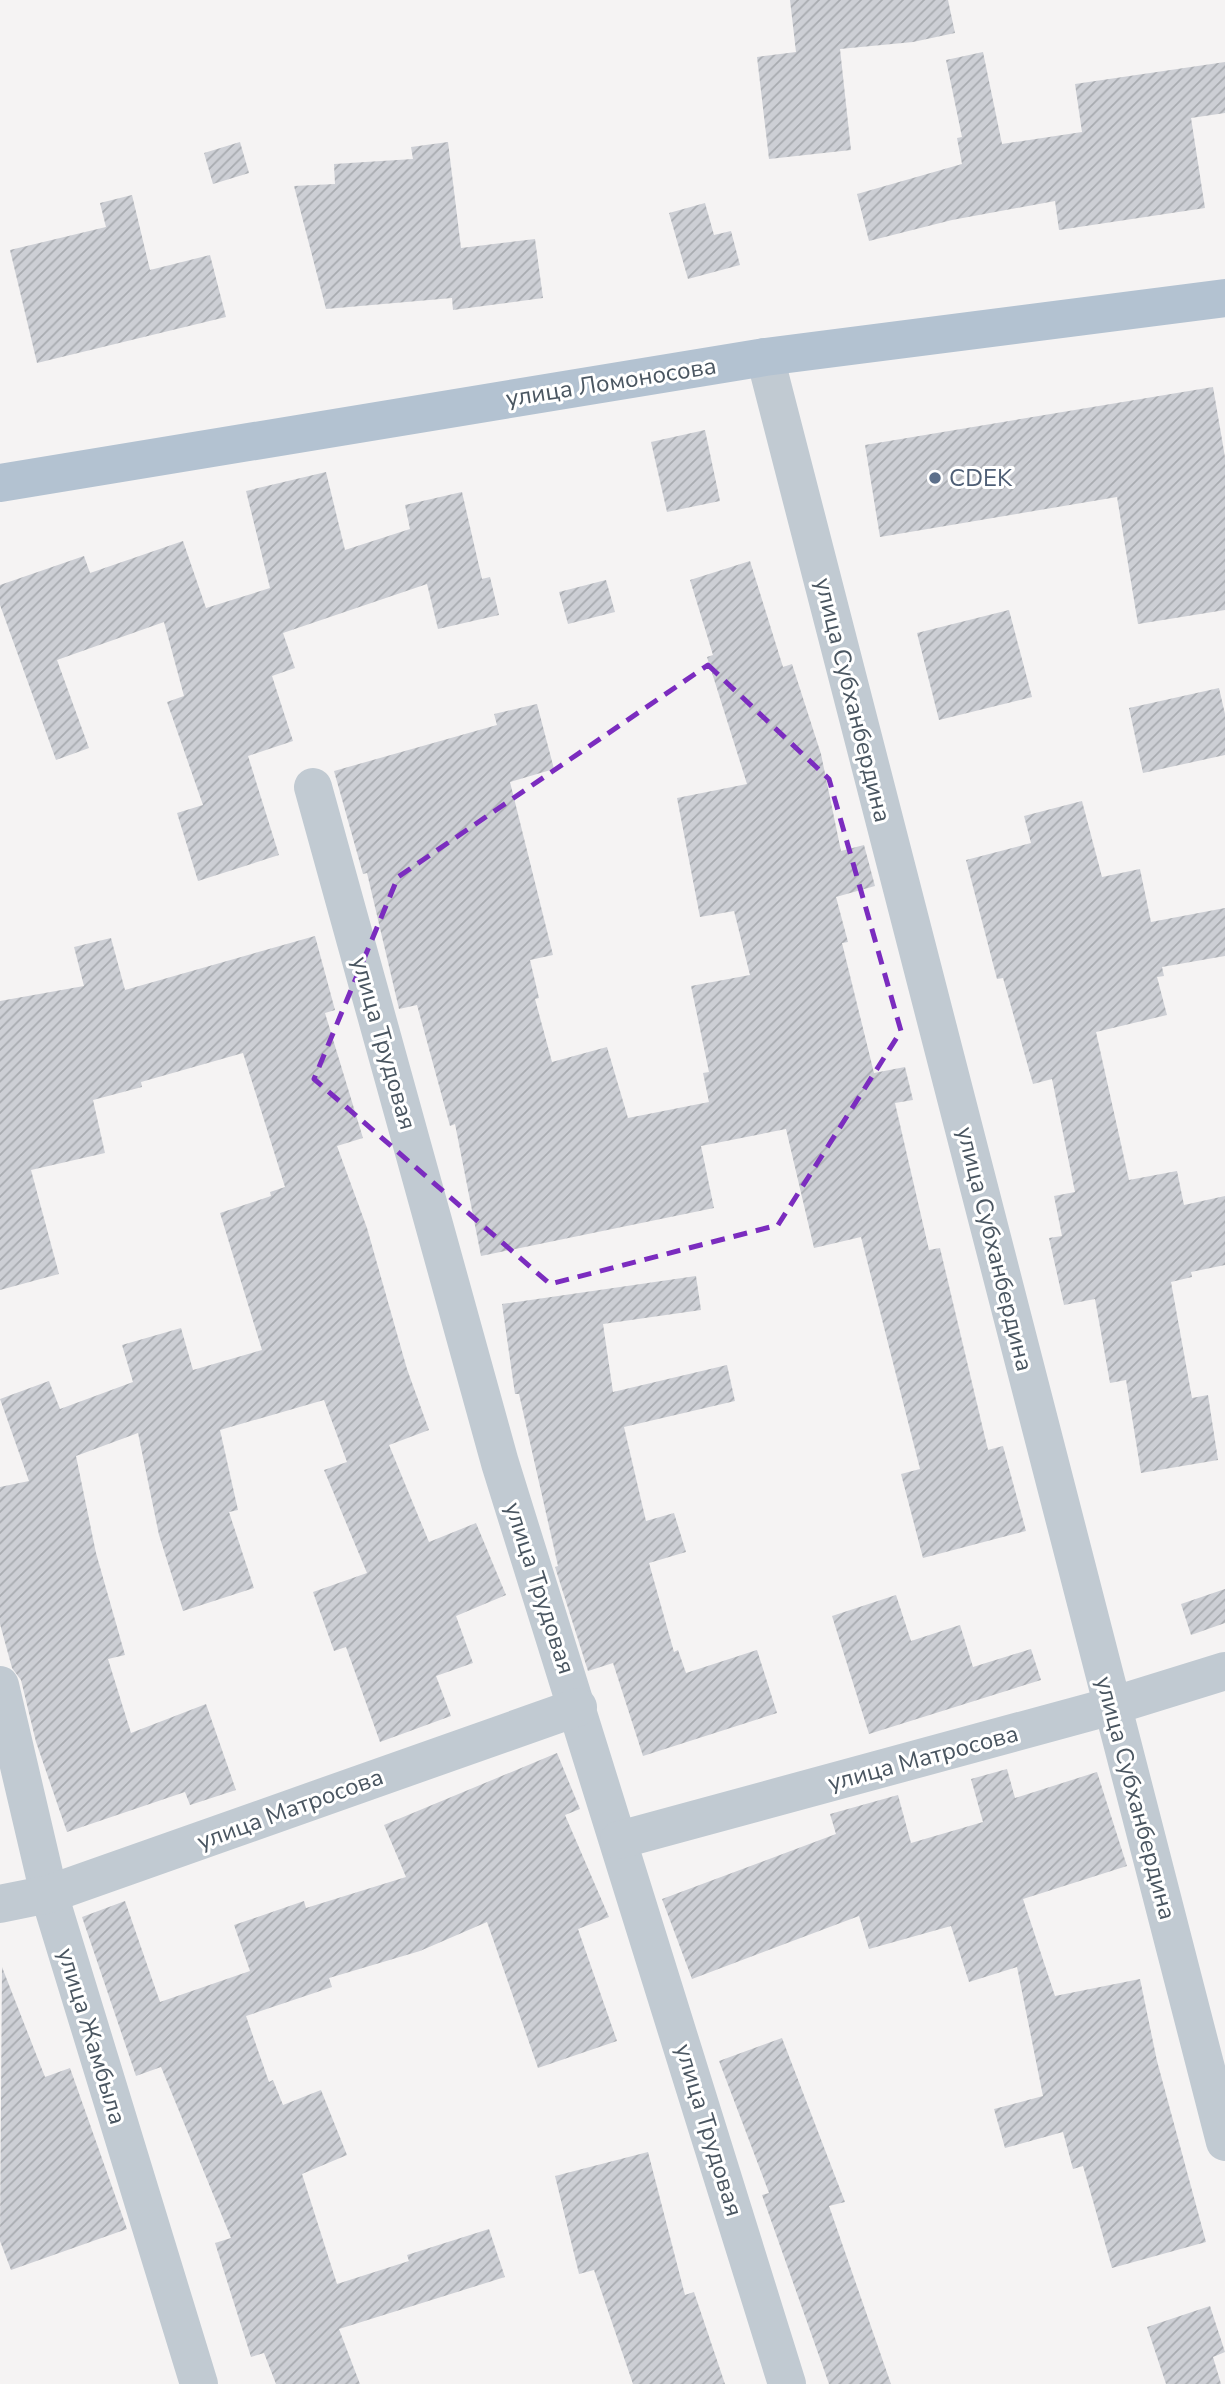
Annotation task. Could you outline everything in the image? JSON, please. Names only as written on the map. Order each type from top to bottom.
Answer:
[{"type":"main road","name":"улица Ломоносова","points":[[0,483],[765,357],[1225,298]]},
{"type":"street","name":"улица Субханбердина","points":[[765,357],[1225,2142]]},
{"type":"street","name":"улица Трудовая","points":[[313,786],[500,1463],[787,2384]]},
{"type":"street","name":"улица Матросова","points":[[619,1840],[1112,1706],[1225,1671]]},
{"type":"street","name":"улица Жамбыла","points":[[0,1685],[49,1894],[199,2384]]},
{"type":"street","name":"улица Матросова","points":[[0,1904],[49,1894],[578,1707]]},
{"type":"highlighted area","points":[[708,665],[829,779],[901,1031],[778,1225],[550,1284],[314,1079],[398,877]]},
{"type":"building","points":[[790,0],[948,0],[955,33],[913,42],[840,49],[851,150],[769,159],[757,57],[796,52]]},
{"type":"building","points":[[983,52],[1002,144],[1082,132],[1075,84],[1225,62],[1225,113],[1191,118],[1205,208],[1059,230],[1055,201],[952,220],[869,241],[857,194],[962,164],[957,138],[962,137],[946,60]]},
{"type":"building","points":[[240,142],[249,173],[213,184],[204,153]]},
{"type":"building","points":[[448,142],[461,248],[535,239],[543,298],[453,310],[452,298],[326,309],[294,186],[335,184],[334,164],[413,159],[411,147]]},
{"type":"building","points":[[132,195],[150,270],[210,255],[226,317],[37,363],[10,250],[106,227],[100,203]]},
{"type":"building","points":[[705,203],[714,235],[731,231],[740,265],[688,279],[669,213]]},
{"type":"building","points":[[1213,387],[1225,457],[1225,610],[1138,624],[1117,497],[880,537],[865,445]]},
{"type":"building","points":[[705,430],[720,501],[667,512],[651,442]]},
{"type":"building","points":[[326,472],[345,550],[410,529],[405,505],[462,492],[482,579],[490,577],[499,615],[438,629],[427,584],[283,633],[295,668],[272,676],[293,741],[248,756],[279,855],[198,881],[177,813],[203,805],[167,702],[184,696],[164,622],[57,660],[89,748],[56,760],[0,605],[0,585],[84,556],[90,573],[183,541],[206,608],[270,588],[246,491]]},
{"type":"building","points":[[750,561],[783,667],[792,664],[821,754],[841,851],[864,845],[875,886],[836,897],[848,942],[842,943],[874,1073],[905,1067],[913,1100],[895,1103],[929,1250],[940,1248],[988,1450],[1003,1446],[1026,1531],[923,1558],[901,1474],[920,1469],[861,1237],[814,1248],[786,1129],[701,1146],[714,1208],[481,1256],[455,1124],[450,1126],[417,1005],[399,1009],[367,873],[363,874],[334,771],[497,725],[494,714],[537,704],[554,769],[510,782],[553,955],[530,960],[539,998],[535,999],[552,1062],[607,1047],[628,1118],[709,1102],[703,1073],[709,1072],[691,986],[750,975],[734,911],[700,917],[677,798],[747,784],[707,657],[713,655],[690,580]]},
{"type":"building","points":[[606,580],[615,612],[568,624],[559,592]]},
{"type":"building","points":[[1009,610],[1032,697],[939,720],[917,633]]},
{"type":"building","points":[[1219,688],[1225,714],[1225,755],[1143,773],[1129,708]]},
{"type":"building","points":[[1082,801],[1102,877],[1140,869],[1151,922],[1225,908],[1225,956],[1162,967],[1164,976],[1157,977],[1167,1015],[1096,1032],[1129,1180],[1177,1171],[1184,1205],[1225,1196],[1225,1265],[1191,1272],[1192,1277],[1171,1282],[1192,1398],[1208,1395],[1218,1460],[1141,1473],[1126,1380],[1110,1383],[1095,1299],[1064,1305],[1049,1238],[1062,1236],[1054,1196],[1075,1192],[1052,1079],[1033,1084],[1003,978],[997,979],[966,860],[1031,843],[1024,816]]},
{"type":"building","points":[[315,936],[335,1010],[325,1013],[363,1138],[337,1146],[367,1228],[407,1369],[429,1430],[389,1445],[429,1542],[476,1523],[506,1595],[456,1616],[473,1663],[436,1676],[451,1716],[380,1742],[346,1647],[334,1651],[313,1592],[367,1573],[324,1470],[347,1462],[324,1400],[220,1430],[238,1510],[229,1512],[254,1588],[183,1611],[159,1535],[138,1433],[76,1456],[96,1553],[125,1655],[108,1659],[131,1733],[206,1704],[236,1790],[190,1805],[185,1792],[67,1832],[36,1742],[21,1680],[12,1668],[0,1624],[0,1487],[29,1481],[0,1399],[49,1381],[60,1409],[133,1382],[122,1345],[181,1328],[193,1370],[262,1350],[220,1213],[271,1196],[270,1192],[285,1187],[243,1053],[141,1082],[142,1087],[93,1100],[105,1153],[31,1170],[59,1274],[0,1290],[0,1001],[84,986],[74,947],[111,938],[125,990]]},
{"type":"building","points":[[696,1276],[701,1310],[603,1324],[613,1392],[727,1365],[735,1401],[624,1427],[646,1521],[674,1513],[686,1552],[649,1563],[674,1652],[678,1650],[686,1673],[757,1650],[777,1713],[643,1756],[613,1663],[588,1671],[555,1567],[558,1566],[519,1394],[515,1394],[502,1304]]},
{"type":"building","points":[[1225,1589],[1225,1623],[1191,1635],[1181,1604]]},
{"type":"building","points":[[896,1595],[911,1641],[960,1625],[973,1667],[1031,1649],[1041,1680],[869,1734],[832,1616]]},
{"type":"building","points":[[557,1753],[580,1809],[565,1815],[609,1917],[578,1929],[617,2041],[538,2068],[487,1922],[420,1951],[329,1978],[332,1987],[246,2016],[269,2082],[273,2080],[283,2105],[321,2090],[347,2155],[302,2174],[337,2284],[409,2261],[407,2255],[489,2229],[505,2277],[339,2329],[360,2384],[276,2384],[264,2353],[251,2357],[215,2243],[231,2238],[161,2067],[136,2076],[82,1917],[125,1901],[160,2002],[250,1971],[234,1925],[304,1901],[306,1908],[406,1877],[384,1825]]},
{"type":"building","points":[[1007,1769],[1015,1798],[1097,1772],[1127,1866],[1023,1899],[1055,1996],[1140,1979],[1157,2061],[1206,2242],[1112,2268],[1083,2166],[1073,2169],[1063,2132],[1005,2148],[994,2109],[1043,2096],[1017,1967],[969,1982],[951,1926],[869,1949],[859,1916],[692,1979],[662,1899],[836,1834],[830,1814],[898,1795],[911,1843],[983,1822],[971,1779]]},
{"type":"building","points":[[2,1967],[45,2077],[70,2068],[127,2229],[11,2270],[0,2241]]},
{"type":"building","points":[[782,2038],[845,2202],[829,2206],[891,2384],[829,2384],[762,2195],[769,2193],[719,2061]]},
{"type":"building","points":[[648,2152],[685,2295],[694,2292],[725,2384],[633,2384],[594,2270],[579,2274],[555,2176]]},
{"type":"building","points":[[1210,2306],[1225,2352],[1213,2357],[1221,2384],[1166,2384],[1147,2327]]},
{"type":"place","name":"CDEK","points":[[935,478]]}]
